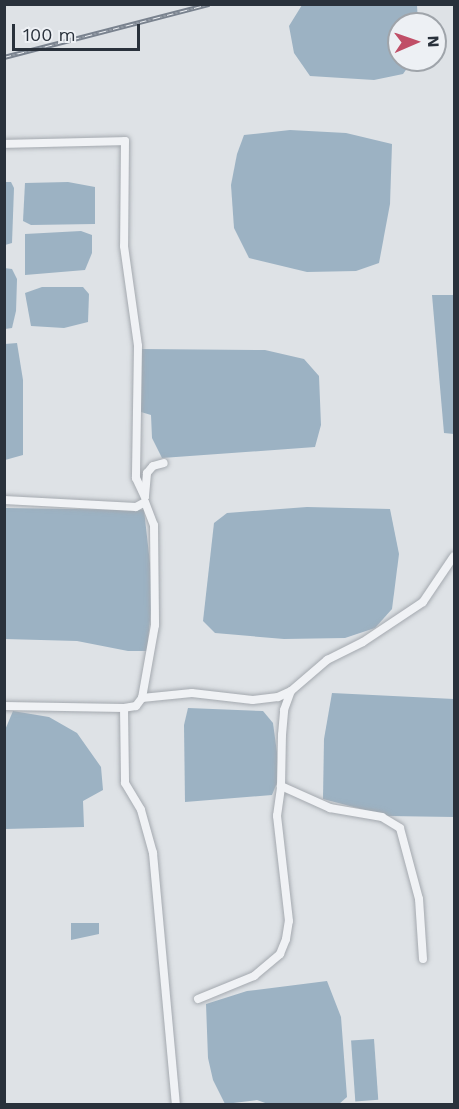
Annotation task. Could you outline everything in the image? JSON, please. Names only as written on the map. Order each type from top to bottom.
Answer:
[{"type":"street","points":[[4,144],[125,141],[124,246],[138,346],[135,478],[154,525],[157,602],[142,698],[136,706],[124,708],[4,706]]},
{"type":"street","points":[[4,500],[135,507],[145,499],[147,473],[153,466],[164,463]]},
{"type":"street","points":[[142,698],[192,693],[253,700],[278,697],[291,691],[327,660],[363,642],[423,602],[454,556]]},
{"type":"street","points":[[198,999],[254,976],[280,954],[286,939],[288,921],[277,816],[281,786],[284,710],[291,691]]},
{"type":"street","points":[[124,708],[125,783],[141,810],[153,853],[177,1104]]},
{"type":"street","points":[[281,786],[330,808],[382,817],[400,828],[419,899],[423,959]]},
{"type":"water","points":[[302,5],[417,5],[417,12],[387,12],[387,72],[404,72],[374,80],[310,76],[294,53],[289,26]]},
{"type":"water","points":[[290,130],[346,133],[392,144],[390,204],[379,263],[356,271],[307,272],[249,258],[234,228],[231,185],[237,154],[244,135]]},
{"type":"water","points":[[5,182],[11,182],[14,188],[12,243],[5,245]]},
{"type":"water","points":[[68,182],[95,187],[95,224],[31,225],[23,221],[25,183]]},
{"type":"water","points":[[81,231],[92,235],[92,253],[85,270],[25,275],[25,234]]},
{"type":"water","points":[[4,268],[12,269],[17,279],[16,311],[12,328],[5,329]]},
{"type":"water","points":[[42,287],[83,287],[89,294],[88,322],[64,328],[31,326],[25,293]]},
{"type":"water","points":[[432,295],[454,295],[454,434],[444,433]]},
{"type":"water","points":[[17,343],[23,380],[23,455],[5,460],[5,344]]},
{"type":"water","points":[[140,349],[265,350],[304,359],[319,376],[321,425],[315,447],[162,458],[152,438],[151,415],[141,412]]},
{"type":"water","points":[[307,507],[390,509],[399,554],[392,609],[375,628],[345,638],[284,639],[215,633],[203,621],[214,523],[227,513]]},
{"type":"water","points":[[5,508],[144,510],[153,590],[147,651],[128,651],[77,641],[5,639]]},
{"type":"water","points":[[332,693],[454,699],[454,817],[388,816],[323,799],[324,739]]},
{"type":"water","points":[[188,708],[263,711],[273,723],[278,760],[278,780],[272,795],[185,802],[184,725]]},
{"type":"water","points":[[13,711],[49,717],[77,733],[101,767],[103,790],[83,801],[84,827],[5,829],[5,730]]},
{"type":"water","points":[[71,923],[99,923],[99,934],[71,940]]},
{"type":"water","points":[[327,981],[341,1017],[347,1097],[339,1104],[268,1104],[257,1100],[225,1104],[213,1080],[208,1058],[206,1004],[247,991]]},
{"type":"water","points":[[374,1039],[378,1100],[355,1101],[351,1041]]},
{"type":"railway","points":[[4,57],[209,4]]}]
